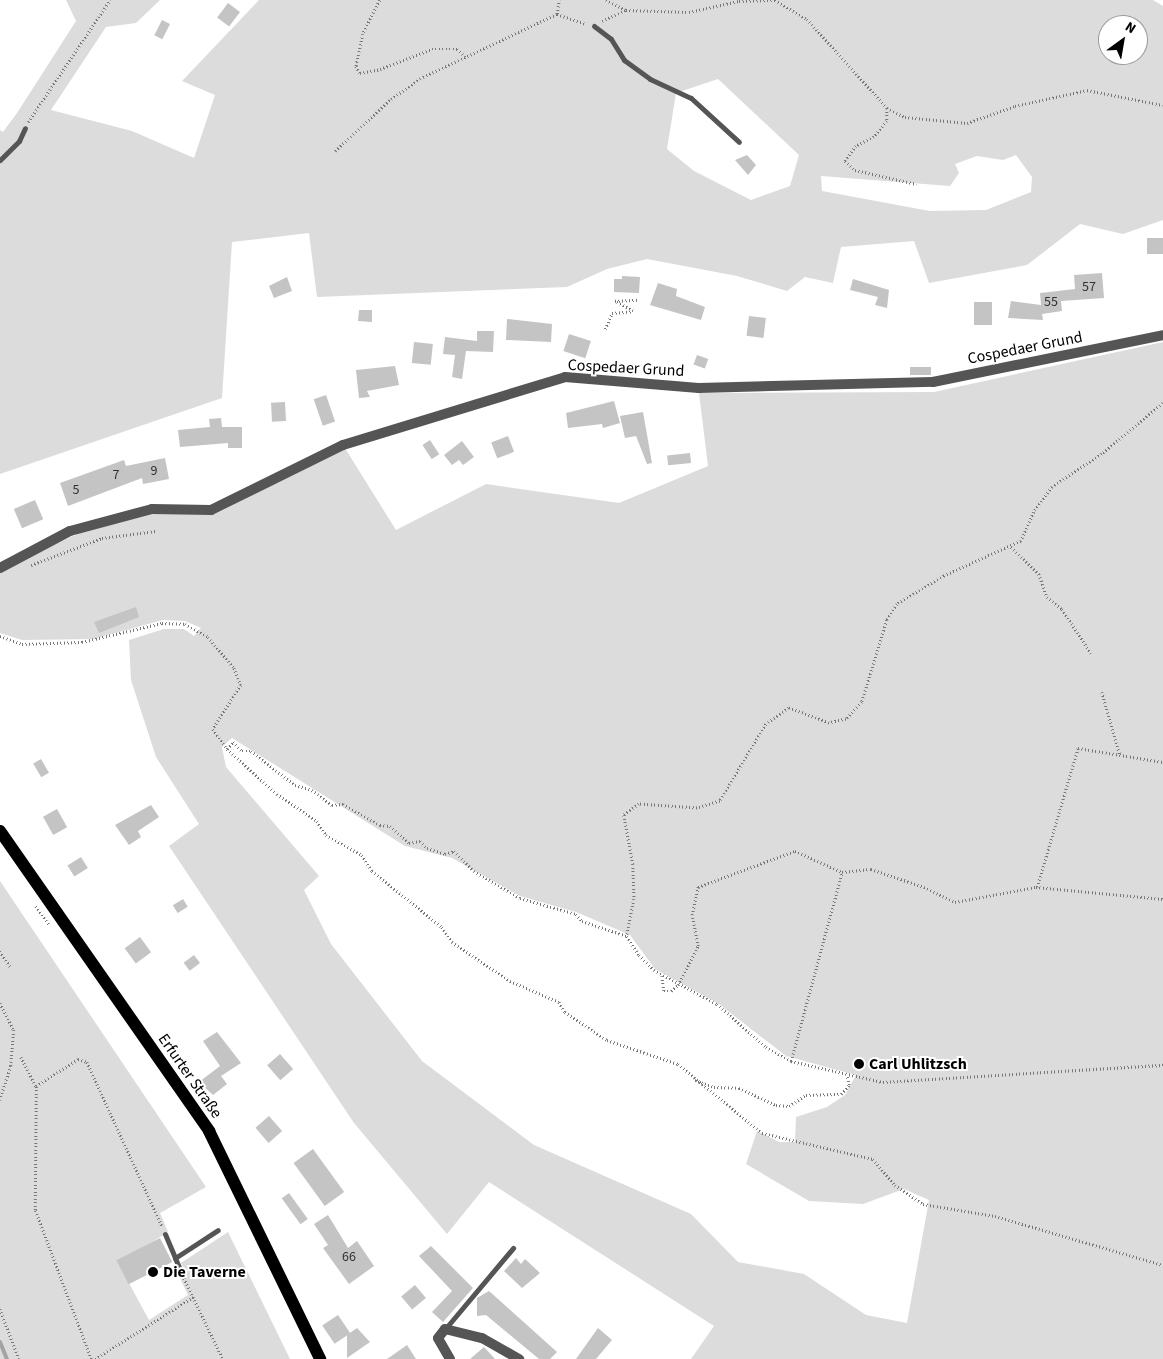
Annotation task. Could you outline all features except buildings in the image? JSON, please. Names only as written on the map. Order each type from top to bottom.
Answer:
[{"type":"main road","name":"Erfurter Straße","points":[[0,831],[209,1131],[320,1359]]},
{"type":"street","name":"Cospedaer Grund","points":[[0,568],[70,531],[152,509],[211,510],[343,445],[565,378],[699,388],[933,382],[1163,335]]},
{"type":"street","points":[[450,1359],[439,1343],[438,1334],[445,1329],[482,1338],[519,1359]]},
{"type":"lane","points":[[594,26],[610,39],[624,60],[650,79],[691,98],[739,142]]},
{"type":"lane","points":[[0,160],[19,141],[25,128]]},
{"type":"lane","points":[[175,1258],[218,1230]]},
{"type":"lane","points":[[165,1234],[181,1272]]},
{"type":"lane","points":[[445,1329],[513,1248]]},
{"type":"path","points":[[25,128],[34,109],[110,0]]},
{"type":"path","points":[[380,0],[363,34],[356,66],[360,72],[380,69],[432,49],[457,49],[467,58]]},
{"type":"path","points":[[557,14],[559,0]]},
{"type":"path","points":[[606,0],[626,10],[689,12],[739,1],[775,0],[807,19],[887,108],[905,117],[967,123],[1015,106],[1087,90],[1163,105]]},
{"type":"path","points":[[335,152],[391,99],[423,77],[467,58],[557,14],[594,26],[626,10]]},
{"type":"path","points":[[887,108],[886,121],[874,137],[856,146],[845,161],[855,170],[916,184]]},
{"type":"path","points":[[606,329],[612,313],[633,311],[615,300],[637,300]]},
{"type":"path","points":[[628,936],[634,899],[633,864],[624,816],[638,804],[697,808],[720,802],[766,724],[789,708],[829,723],[846,719],[862,702],[887,620],[897,604],[944,576],[1021,541],[1034,512],[1052,487],[1102,454],[1163,403]]},
{"type":"path","points":[[33,564],[102,538],[156,531]]},
{"type":"path","points":[[1011,546],[1038,574],[1047,597],[1062,609],[1092,653]]},
{"type":"path","points":[[0,636],[22,644],[82,642],[162,623],[186,624],[208,637],[234,668],[241,685],[213,729],[227,749],[277,794],[317,821],[326,836],[362,854],[372,872],[421,909],[461,949],[510,981],[559,1002],[566,1012],[607,1040],[678,1064],[695,1080],[731,1104],[762,1133],[874,1159],[895,1185],[923,1204],[996,1216],[1163,1265]]},
{"type":"path","points":[[1102,692],[1120,755]]},
{"type":"path","points":[[227,749],[233,742],[242,751],[251,751],[295,785],[312,790],[332,805],[343,804],[380,825],[390,826],[409,844],[420,841],[427,848],[446,854],[454,851],[474,871],[520,898],[576,914],[582,921],[628,936],[639,954],[662,975],[717,1004],[766,1046],[791,1061],[847,1076],[883,1082],[1163,1065]]},
{"type":"path","points":[[1036,888],[1078,748],[1163,762]]},
{"type":"path","points":[[662,975],[664,991],[678,985],[698,946],[692,915],[698,887],[795,851],[842,872],[871,870],[924,887],[955,902],[1036,888],[1163,899]]},
{"type":"path","points":[[791,1061],[842,872]]},
{"type":"path","points":[[33,902],[55,934]]},
{"type":"path","points":[[0,951],[11,968]]},
{"type":"path","points":[[0,1003],[14,1030],[11,1066],[0,1100]]},
{"type":"path","points":[[21,1057],[36,1086],[35,1210],[91,1359]]},
{"type":"path","points":[[36,1086],[78,1059],[87,1062],[165,1234]]},
{"type":"path","points":[[695,1080],[714,1087],[740,1088],[776,1105],[789,1106],[806,1095],[840,1094],[849,1085],[847,1076]]},
{"type":"path","points":[[181,1272],[222,1359]]},
{"type":"path","points":[[95,1359],[193,1297]]},
{"type":"path","points":[[0,1309],[19,1359]]},
{"type":"shaded area","points":[[66,0],[160,0],[136,23],[106,27],[51,110],[132,131],[194,158],[215,95],[182,81],[259,0],[1153,0],[1163,6],[1163,220],[1123,234],[1080,224],[1027,265],[929,283],[914,241],[841,247],[833,283],[805,277],[787,291],[737,276],[647,259],[607,269],[567,287],[317,297],[309,233],[232,242],[222,398],[0,474],[0,130],[3,132],[76,21]],"holes":[[[718,79],[799,155],[790,186],[751,200],[694,171],[667,149],[676,93]],[[1016,155],[1032,177],[1031,192],[986,210],[930,211],[822,191],[821,176],[950,186],[959,173],[955,164],[977,156],[1003,160]]]},
{"type":"shaded area","points":[[1163,342],[1163,1359],[691,1359],[714,1326],[489,1182],[447,1234],[354,1123],[169,846],[199,824],[156,757],[131,680],[129,640],[164,629],[184,629],[194,636],[201,628],[185,621],[163,620],[93,639],[22,640],[0,633],[0,569],[115,517],[152,509],[211,510],[343,445],[396,530],[486,484],[619,503],[708,466],[699,393],[934,392]],"holes":[[[232,738],[405,846],[452,858],[520,896],[576,912],[630,935],[655,969],[719,1004],[786,1056],[856,1075],[845,1095],[827,1107],[796,1117],[795,1142],[779,1142],[757,1131],[746,1164],[809,1201],[863,1204],[904,1189],[929,1200],[907,1323],[866,1315],[804,1274],[738,1262],[691,1214],[534,1145],[422,1061],[331,944],[304,890],[319,876],[226,767],[222,747]]]},
{"type":"shaded area","points":[[0,881],[206,1187],[160,1213],[168,1232],[118,1263],[149,1320],[188,1295],[178,1274],[185,1270],[181,1263],[228,1232],[290,1359],[0,1359]]},
{"type":"waterway","points":[[0,1342],[7,1359]]},
{"type":"place","name":"Carl Uhlitzsch","points":[[859,1064]]},
{"type":"place","name":"Die Taverne","points":[[153,1272]]}]
